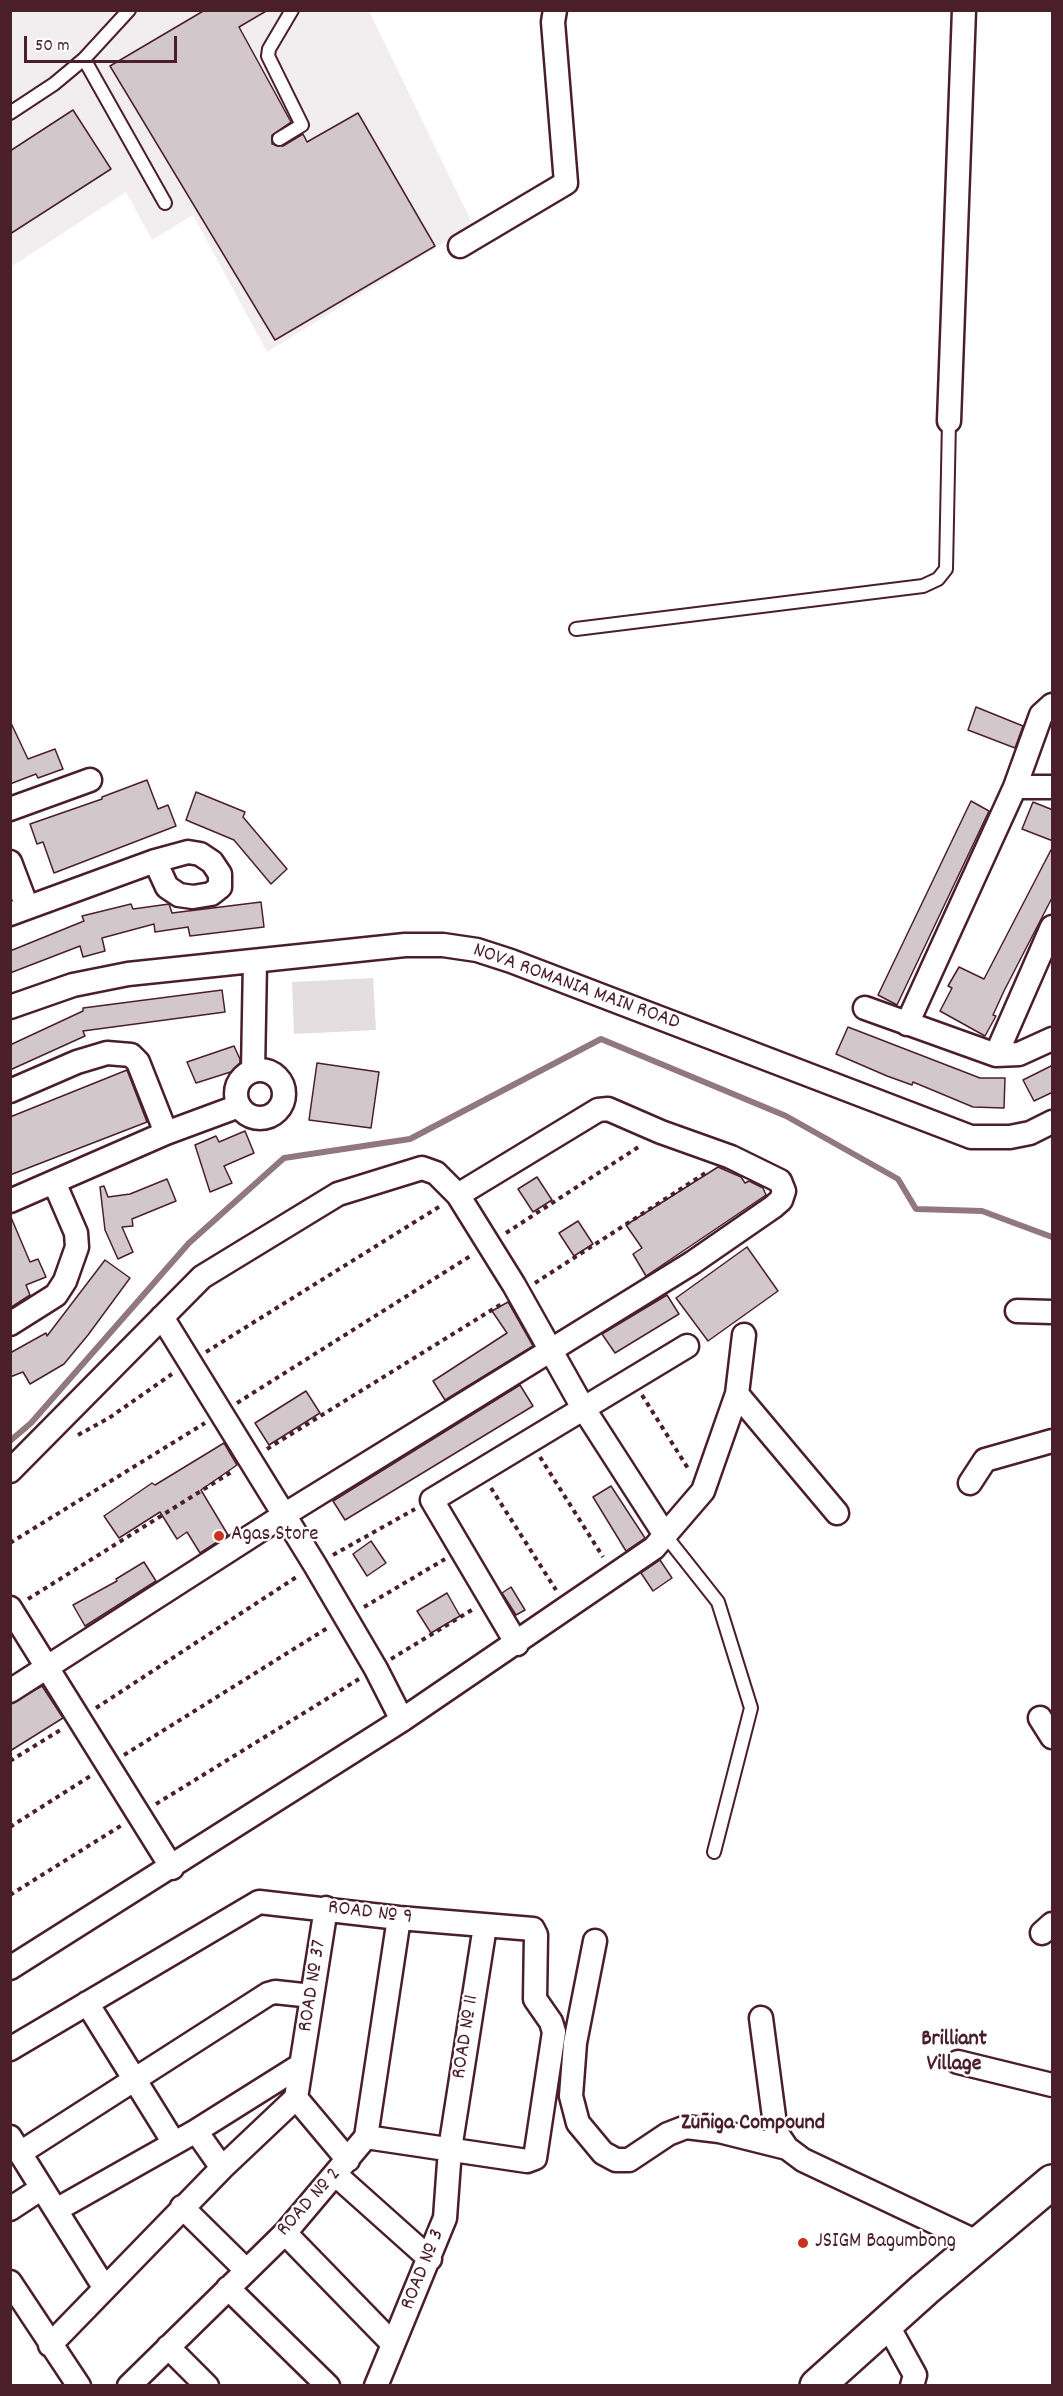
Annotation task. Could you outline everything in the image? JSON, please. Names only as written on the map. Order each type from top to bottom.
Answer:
[{"type":"main road","points":[[817,2385],[979,2243],[1053,2182]]},
{"type":"street","points":[[460,246],[566,183],[555,10]]},
{"type":"street","points":[[949,421],[964,10]]},
{"type":"street","points":[[907,1024],[1016,787],[1041,715],[1053,705]]},
{"type":"street","points":[[10,809],[90,780]]},
{"type":"street","points":[[1016,787],[1053,787]]},
{"type":"street","points":[[10,862],[19,910],[155,861]]},
{"type":"street","points":[[996,1055],[1053,927]]},
{"type":"street","name":"NOVA ROMANIA MAIN ROAD","points":[[10,1007],[73,986],[128,974],[405,945],[443,945],[477,950],[511,960],[971,1137],[990,1139],[1010,1137],[1030,1132],[1053,1122]]},
{"type":"street","points":[[253,1071],[255,962]]},
{"type":"street","points":[[865,1008],[996,1055],[1019,1054],[1053,1039]]},
{"type":"street","points":[[10,1091],[77,1062],[107,1053],[131,1055],[138,1062],[166,1133]]},
{"type":"street","points":[[253,1071],[268,1071],[281,1082],[284,1089],[282,1104],[270,1116],[261,1118],[252,1116],[239,1106],[236,1090],[240,1081],[253,1071]]},
{"type":"street","points":[[10,1202],[166,1133],[239,1106]]},
{"type":"street","points":[[10,1691],[284,1515],[692,1263],[781,1200],[784,1191],[780,1181],[731,1156],[661,1132],[608,1109],[598,1110],[458,1195]]},
{"type":"street","points":[[10,1471],[202,1277],[338,1194],[422,1168],[436,1173],[458,1195],[519,1293],[582,1406],[664,1534]]},
{"type":"street","points":[[10,1324],[56,1295],[65,1281],[77,1247],[76,1233],[54,1182]]},
{"type":"street","points":[[1017,1311],[1053,1312]]},
{"type":"street","points":[[162,1317],[188,1363],[222,1413],[315,1565],[376,1669],[402,1720]]},
{"type":"street","points":[[10,1968],[172,1868],[402,1720],[518,1644],[654,1548],[703,1491],[737,1394],[744,1335]]},
{"type":"street","points":[[518,1644],[432,1500],[582,1406],[687,1346]]},
{"type":"street","points":[[737,1394],[837,1513]]},
{"type":"street","points":[[970,1483],[985,1460],[1053,1441]]},
{"type":"street","points":[[11,1608],[172,1868]]},
{"type":"street","points":[[1040,1718],[1053,1737]]},
{"type":"street","name":"ROAD № 9","points":[[87,2004],[256,1902],[326,1908],[399,1918],[533,1929],[536,1935],[534,1995],[555,2032],[535,2158],[527,2162],[450,2149]]},
{"type":"street","name":"ROAD № 37","points":[[296,2098],[326,1908]]},
{"type":"street","points":[[399,1918],[366,2137],[450,2149]]},
{"type":"street","name":"ROAD № 11","points":[[450,2149],[484,1926]]},
{"type":"street","points":[[595,1941],[574,2043],[571,2096],[578,2123],[603,2153],[616,2160],[629,2160],[668,2134],[686,2127],[718,2131],[787,2148]]},
{"type":"street","points":[[104,2286],[15,2145],[135,2079],[268,1994],[275,1992],[312,1996]]},
{"type":"street","points":[[10,2049],[87,2004],[174,2143]]},
{"type":"street","points":[[761,2018],[776,2132],[787,2148],[803,2160],[979,2243]]},
{"type":"street","points":[[958,2062],[1053,2085]]},
{"type":"street","points":[[56,2210],[196,2131],[301,2065]]},
{"type":"street","points":[[50,2345],[182,2207],[296,2098],[342,2168],[430,2259]]},
{"type":"street","points":[[196,2131],[222,2168]]},
{"type":"street","name":"ROAD № 2","points":[[129,2385],[285,2233],[366,2137]]},
{"type":"street","name":"ROAD № 3","points":[[376,2385],[445,2218],[450,2149]]},
{"type":"street","points":[[10,2209],[42,2188]]},
{"type":"street","points":[[182,2207],[246,2270]]},
{"type":"street","points":[[285,2233],[393,2344]]},
{"type":"street","points":[[10,2282],[50,2345],[79,2385]]},
{"type":"street","points":[[228,2288],[328,2385]]},
{"type":"street","points":[[887,2324],[916,2382]]},
{"type":"street","points":[[168,2347],[207,2385]]},
{"type":"lane","points":[[10,113],[54,84],[84,59],[129,10]]},
{"type":"lane","points":[[279,139],[302,125],[268,56],[269,49],[292,10]]},
{"type":"lane","points":[[84,59],[165,203]]},
{"type":"lane","points":[[576,629],[923,586],[938,579],[946,569],[949,421]]},
{"type":"lane","points":[[664,1534],[718,1602],[751,1708],[714,1852]]},
{"type":"path","points":[[10,1543],[489,1245],[661,1132]]},
{"type":"path","points":[[11,1608],[519,1293],[731,1156]]},
{"type":"path","points":[[70,1439],[109,1418],[188,1363],[458,1195]]},
{"type":"path","points":[[630,1378],[703,1491]]},
{"type":"path","points":[[528,1439],[615,1576]]},
{"type":"path","points":[[479,1470],[568,1608]]},
{"type":"path","points":[[10,1761],[315,1565],[432,1500]]},
{"type":"path","points":[[10,1827],[344,1618],[461,1550]]},
{"type":"path","points":[[10,1895],[491,1598]]},
{"type":"shaded area","points":[[11,11],[369,11],[473,225],[267,352],[193,215],[152,240],[126,192],[11,267]]},
{"type":"shaded area","points":[[373,978],[376,1030],[294,1034],[292,982]]},
{"type":"building","points":[[205,10],[268,10],[239,27],[291,122],[272,135],[272,144],[283,146],[303,134],[307,142],[358,113],[435,246],[275,340],[110,66]]},
{"type":"building","points":[[73,110],[111,169],[10,234],[10,151]]},
{"type":"building","points":[[976,707],[1023,726],[1015,748],[968,730]]},
{"type":"building","points":[[10,721],[28,759],[55,749],[63,769],[38,778],[36,774],[10,784]]},
{"type":"building","points":[[147,780],[158,809],[168,805],[176,826],[54,873],[43,842],[37,844],[30,824],[102,799],[102,797]]},
{"type":"building","points":[[196,792],[245,812],[243,817],[287,869],[271,884],[234,840],[186,820]]},
{"type":"building","points":[[971,801],[989,811],[897,1005],[878,995]]},
{"type":"building","points":[[1033,802],[1053,810],[1053,841],[1022,829]]},
{"type":"building","points":[[1053,846],[1053,896],[1004,991],[993,1015],[996,1016],[985,1036],[940,1011],[952,988],[948,986],[959,967],[984,979]]},
{"type":"building","points":[[261,902],[264,927],[190,936],[188,927],[155,932],[154,924],[102,938],[105,951],[83,957],[80,946],[10,973],[10,951],[84,921],[82,916],[131,904],[133,909],[169,904],[172,913]]},
{"type":"building","points":[[222,990],[225,1012],[83,1031],[85,1036],[10,1070],[10,1045],[83,1011],[83,1008]]},
{"type":"building","points":[[848,1027],[980,1078],[1005,1078],[1004,1108],[973,1107],[913,1082],[912,1085],[887,1076],[836,1054]]},
{"type":"building","points":[[234,1046],[240,1059],[240,1069],[196,1083],[187,1062]]},
{"type":"building","points":[[317,1063],[379,1072],[371,1128],[309,1120]]},
{"type":"building","points":[[1053,1065],[1053,1092],[1034,1101],[1023,1080]]},
{"type":"building","points":[[127,1070],[147,1122],[10,1175],[10,1117]]},
{"type":"building","points":[[245,1131],[254,1153],[224,1166],[232,1183],[210,1192],[195,1145],[216,1136],[219,1142]]},
{"type":"building","points":[[718,1167],[741,1177],[745,1183],[749,1181],[763,1188],[766,1195],[646,1276],[633,1254],[642,1248],[626,1225]]},
{"type":"building","points":[[537,1177],[552,1200],[533,1212],[518,1189]]},
{"type":"building","points":[[167,1179],[176,1201],[132,1219],[133,1226],[122,1227],[133,1252],[118,1259],[105,1230],[100,1187],[104,1186],[108,1197],[130,1194]]},
{"type":"building","points":[[10,1215],[30,1262],[38,1259],[46,1277],[26,1285],[30,1295],[10,1308]]},
{"type":"building","points":[[578,1221],[593,1244],[574,1256],[559,1233]]},
{"type":"building","points":[[747,1247],[778,1291],[708,1341],[676,1298]]},
{"type":"building","points":[[105,1260],[130,1278],[88,1335],[64,1364],[30,1384],[23,1372],[10,1377],[10,1353],[46,1333],[47,1336]]},
{"type":"building","points":[[667,1295],[679,1314],[615,1353],[602,1334]]},
{"type":"building","points":[[508,1302],[533,1346],[445,1400],[433,1381],[507,1333],[492,1311]]},
{"type":"building","points":[[520,1385],[533,1406],[345,1520],[333,1501]]},
{"type":"building","points":[[306,1391],[320,1413],[269,1445],[255,1423]]},
{"type":"building","points":[[224,1443],[237,1465],[201,1490],[228,1535],[200,1553],[187,1532],[177,1539],[160,1512],[119,1538],[104,1516],[152,1483],[155,1485]]},
{"type":"building","points":[[611,1486],[645,1538],[626,1551],[593,1497]]},
{"type":"building","points":[[371,1541],[386,1563],[367,1576],[353,1554]]},
{"type":"building","points":[[660,1560],[672,1578],[653,1591],[641,1573]]},
{"type":"building","points":[[144,1562],[156,1581],[85,1626],[73,1605],[117,1581],[116,1579]]},
{"type":"building","points":[[511,1587],[525,1610],[516,1615],[502,1593]]},
{"type":"building","points":[[447,1593],[460,1616],[431,1633],[417,1611]]},
{"type":"building","points":[[42,1686],[63,1718],[10,1751],[10,1704]]},
{"type":"waterway","points":[[10,1441],[31,1423],[189,1243],[284,1158],[410,1139],[601,1039],[786,1116],[898,1179],[916,1209],[982,1211],[1052,1237]]},
{"type":"place","name":"Agas Store","points":[[219,1536]]},
{"type":"place","name":"JSIGM Bagumbong","points":[[803,2243]]},
{"type":"district","name":"Brilliant Village","points":[[954,2054]]},
{"type":"district","name":"Zuñiga Compound","points":[[753,2125]]}]
